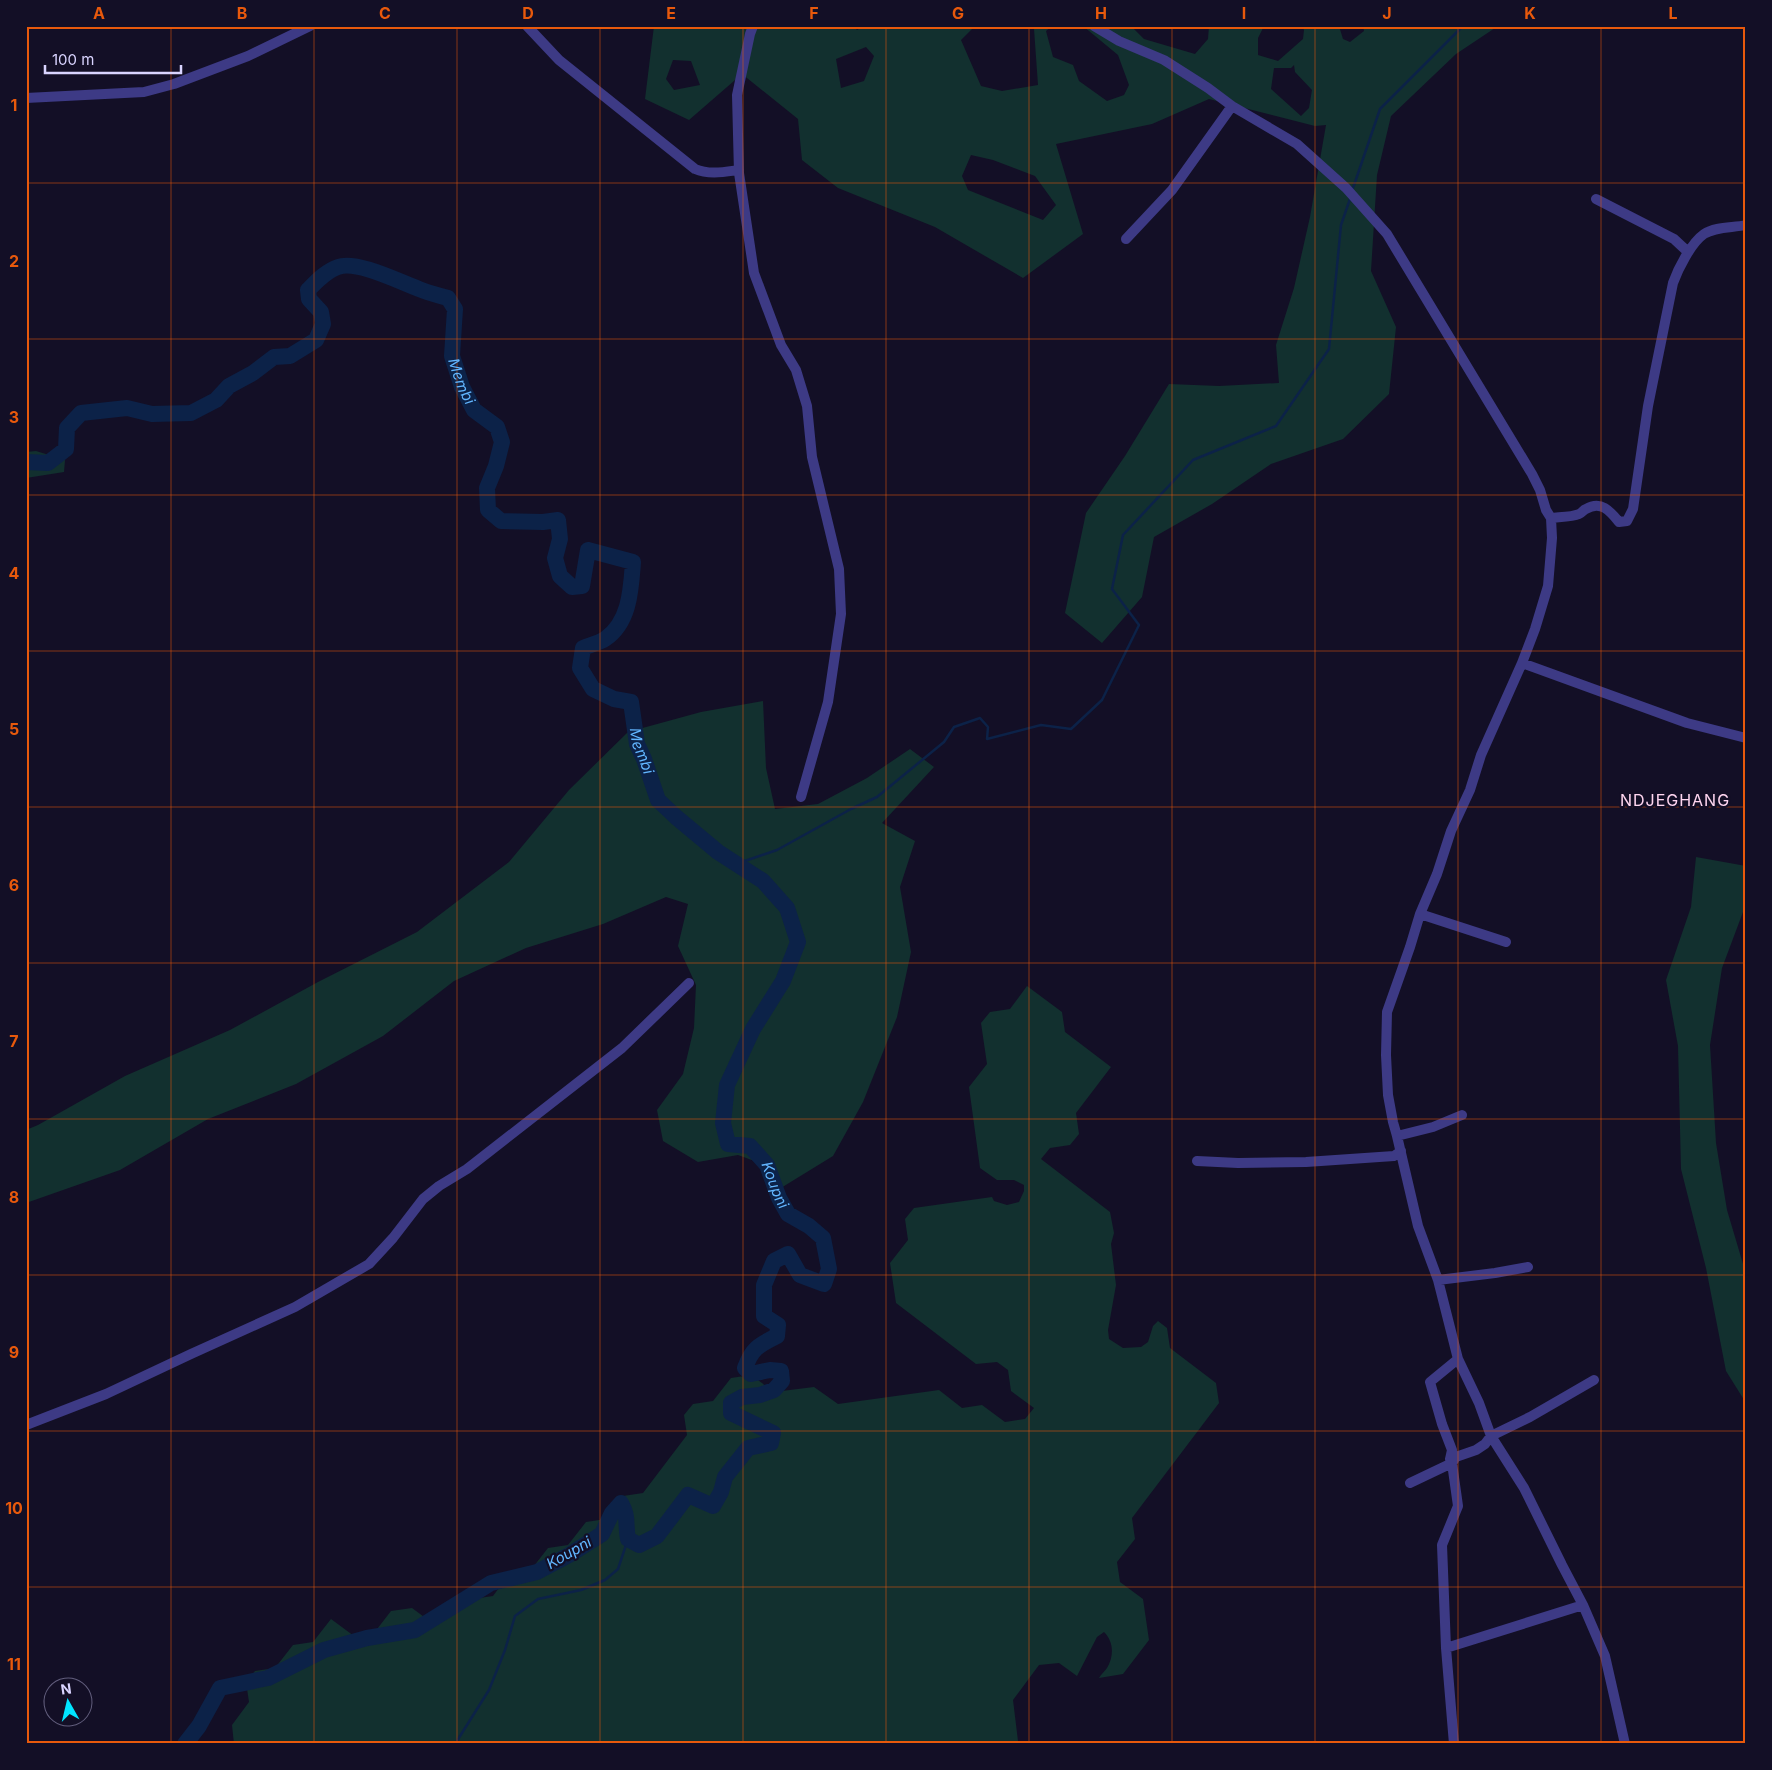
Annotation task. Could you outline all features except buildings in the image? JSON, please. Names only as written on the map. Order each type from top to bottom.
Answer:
[{"type":"street","points":[[26,98],[144,92],[174,84],[248,56],[310,26]]},
{"type":"street","points":[[527,26],[558,60],[695,169],[704,173],[739,170]]},
{"type":"street","points":[[753,26],[737,95],[739,170],[754,273],[781,344],[796,370],[807,406],[812,457],[839,569],[842,614],[828,702],[800,797]]},
{"type":"street","points":[[1094,26],[1118,41],[1164,60],[1232,106],[1297,144],[1346,188],[1387,234],[1532,474],[1551,518],[1552,538],[1548,586],[1540,616],[1482,755],[1470,790],[1451,831],[1437,874],[1420,914],[1387,1012],[1386,1055],[1388,1095],[1418,1226],[1438,1280],[1458,1359],[1479,1403],[1490,1436],[1524,1488],[1562,1566],[1584,1605],[1605,1656],[1625,1744]]},
{"type":"street","points":[[1126,239],[1172,190],[1232,106]]},
{"type":"street","points":[[1596,200],[1674,239],[1688,252]]},
{"type":"street","points":[[1551,518],[1579,514],[1584,509],[1592,506],[1608,508],[1619,522],[1627,521],[1631,516],[1648,406],[1677,271],[1688,252],[1704,234],[1746,225]]},
{"type":"street","points":[[1522,663],[1687,723],[1746,738]]},
{"type":"street","points":[[1420,914],[1506,942]]},
{"type":"street","points":[[26,1425],[106,1394],[295,1307],[369,1264],[393,1238],[423,1199],[439,1186],[467,1169],[622,1048],[689,983]]},
{"type":"street","points":[[1397,1136],[1433,1127],[1462,1115]]},
{"type":"street","points":[[1197,1161],[1238,1163],[1306,1162],[1394,1156],[1401,1151]]},
{"type":"street","points":[[1438,1280],[1495,1274],[1528,1267]]},
{"type":"street","points":[[1454,1744],[1446,1648],[1442,1545],[1458,1506],[1451,1461],[1452,1450],[1442,1424],[1430,1382],[1458,1359]]},
{"type":"street","points":[[1410,1483],[1476,1450],[1485,1444],[1490,1436],[1530,1417],[1594,1380]]},
{"type":"street","points":[[1446,1648],[1584,1605]]},
{"type":"green space","points":[[654,26],[853,26],[857,30],[864,26],[975,26],[961,40],[981,86],[1002,91],[1038,85],[1034,29],[1032,26],[1052,26],[1046,31],[1053,57],[1073,65],[1079,81],[1107,101],[1124,95],[1129,85],[1118,55],[1083,26],[1131,26],[1144,39],[1195,54],[1208,39],[1209,26],[1264,26],[1258,38],[1258,55],[1278,61],[1303,39],[1304,30],[1302,26],[1339,26],[1343,39],[1350,42],[1364,31],[1363,26],[1498,26],[1456,54],[1391,116],[1377,175],[1371,271],[1396,327],[1389,394],[1343,439],[1271,464],[1212,504],[1154,537],[1142,597],[1102,643],[1065,613],[1086,513],[1125,456],[1169,384],[1219,386],[1279,383],[1276,345],[1294,288],[1310,217],[1326,125],[1315,126],[1209,99],[1152,124],[1056,144],[1083,234],[1023,278],[935,227],[838,188],[802,160],[798,119],[742,74],[689,120],[645,99]],"holes":[[[866,47],[874,56],[864,81],[841,88],[836,59]],[[673,60],[691,61],[700,85],[674,90],[666,79]],[[1294,65],[1295,72],[1312,90],[1309,108],[1301,116],[1271,89],[1274,68],[1291,68]],[[971,155],[993,160],[1035,176],[1056,205],[1043,220],[968,190],[962,176]]]},
{"type":"green space","points":[[36,451],[65,460],[64,472],[26,478],[26,452]]},
{"type":"green space","points":[[763,701],[766,768],[775,809],[818,804],[867,778],[910,749],[934,767],[882,823],[915,841],[900,887],[911,952],[897,1017],[863,1102],[833,1156],[776,1191],[771,1167],[738,1155],[698,1162],[663,1141],[657,1110],[683,1074],[694,1028],[696,985],[678,946],[688,904],[666,897],[603,924],[526,948],[454,981],[383,1036],[296,1084],[208,1119],[120,1170],[26,1203],[26,1130],[125,1076],[230,1030],[318,982],[417,932],[509,862],[569,790],[628,732],[701,712]]},
{"type":"green space","points":[[1696,857],[1746,866],[1746,904],[1722,968],[1710,1045],[1716,1143],[1727,1210],[1746,1274],[1746,1403],[1726,1371],[1706,1268],[1681,1169],[1678,1046],[1666,980],[1691,907]]},
{"type":"green space","points":[[1027,986],[1062,1012],[1065,1032],[1111,1067],[1076,1113],[1079,1134],[1070,1145],[1050,1148],[1041,1159],[1110,1212],[1114,1233],[1111,1244],[1116,1285],[1108,1330],[1109,1339],[1123,1348],[1141,1347],[1148,1342],[1153,1326],[1158,1321],[1167,1328],[1170,1348],[1216,1383],[1219,1403],[1132,1518],[1135,1539],[1117,1562],[1120,1582],[1143,1599],[1149,1640],[1123,1674],[1099,1678],[1107,1668],[1112,1654],[1110,1640],[1104,1632],[1097,1637],[1077,1676],[1059,1663],[1039,1665],[1013,1700],[1018,1741],[1016,1744],[234,1744],[232,1725],[249,1702],[246,1682],[255,1671],[275,1668],[293,1645],[313,1642],[331,1619],[354,1636],[374,1633],[391,1611],[412,1608],[435,1625],[452,1602],[493,1596],[510,1573],[530,1571],[548,1548],[568,1545],[586,1522],[606,1519],[623,1496],[643,1493],[687,1435],[684,1415],[693,1404],[713,1401],[731,1378],[751,1375],[774,1392],[814,1387],[838,1404],[939,1390],[962,1408],[982,1405],[1005,1422],[1025,1419],[1034,1408],[1011,1391],[1008,1370],[997,1362],[976,1364],[896,1303],[890,1263],[908,1240],[905,1219],[914,1208],[992,1197],[994,1201],[1007,1205],[1019,1202],[1024,1191],[1024,1185],[1014,1180],[997,1180],[980,1168],[969,1087],[987,1064],[981,1023],[990,1012],[1010,1009]]},
{"type":"waterway","points":[[1352,191],[1380,109],[1463,26]]},
{"type":"waterway","points":[[736,864],[777,850],[851,809],[877,797],[944,742],[954,727],[980,718],[988,727],[987,739],[1041,725],[1071,729],[1102,700],[1139,625],[1112,589],[1123,535],[1193,460],[1276,426],[1329,349],[1341,225],[1351,196]]},
{"type":"waterway","name":"Koupni","points":[[26,462],[48,463],[66,449],[67,428],[81,413],[127,408],[152,414],[191,413],[216,400],[229,386],[253,373],[274,357],[290,356],[316,340],[323,324],[321,312],[309,299],[308,290],[325,274],[338,267],[356,266],[367,269],[426,292],[448,298],[455,309],[452,356],[462,387],[474,410],[497,427],[502,442],[496,466],[487,488],[488,510],[501,521],[543,522],[558,520],[560,539],[555,558],[560,576],[572,587],[582,586],[588,550],[633,562],[628,604],[620,624],[605,639],[583,648],[580,668],[593,689],[614,699],[631,702],[637,744],[658,800],[718,852],[763,881],[787,908],[798,942],[783,981],[753,1029],[727,1085],[723,1123],[728,1144],[750,1146],[767,1165],[779,1198],[788,1214],[809,1226],[823,1238],[829,1269],[824,1284],[800,1275],[788,1254],[774,1261],[764,1285],[764,1316],[778,1325],[777,1336],[753,1351],[745,1368],[751,1374],[770,1370],[781,1371],[782,1381],[774,1390],[760,1395],[742,1397],[731,1403],[731,1413],[773,1433],[771,1443],[748,1448],[725,1477],[721,1492],[713,1506],[688,1495],[657,1536],[639,1545],[628,1539],[626,1517],[621,1503],[612,1513],[602,1534],[569,1555],[537,1572],[491,1583],[415,1630],[367,1638],[324,1650],[268,1678],[220,1688],[199,1726],[185,1744]]},
{"type":"waterway","points":[[455,1744],[489,1690],[505,1650],[515,1616],[538,1599],[581,1590],[605,1580],[618,1569],[628,1539]]},
{"type":"district","name":"NDJEGHANG","points":[[1675,800]]},
{"type":"water label","name":"Membi","points":[[463,381]]},
{"type":"water label","name":"Membi","points":[[642,750]]}]
